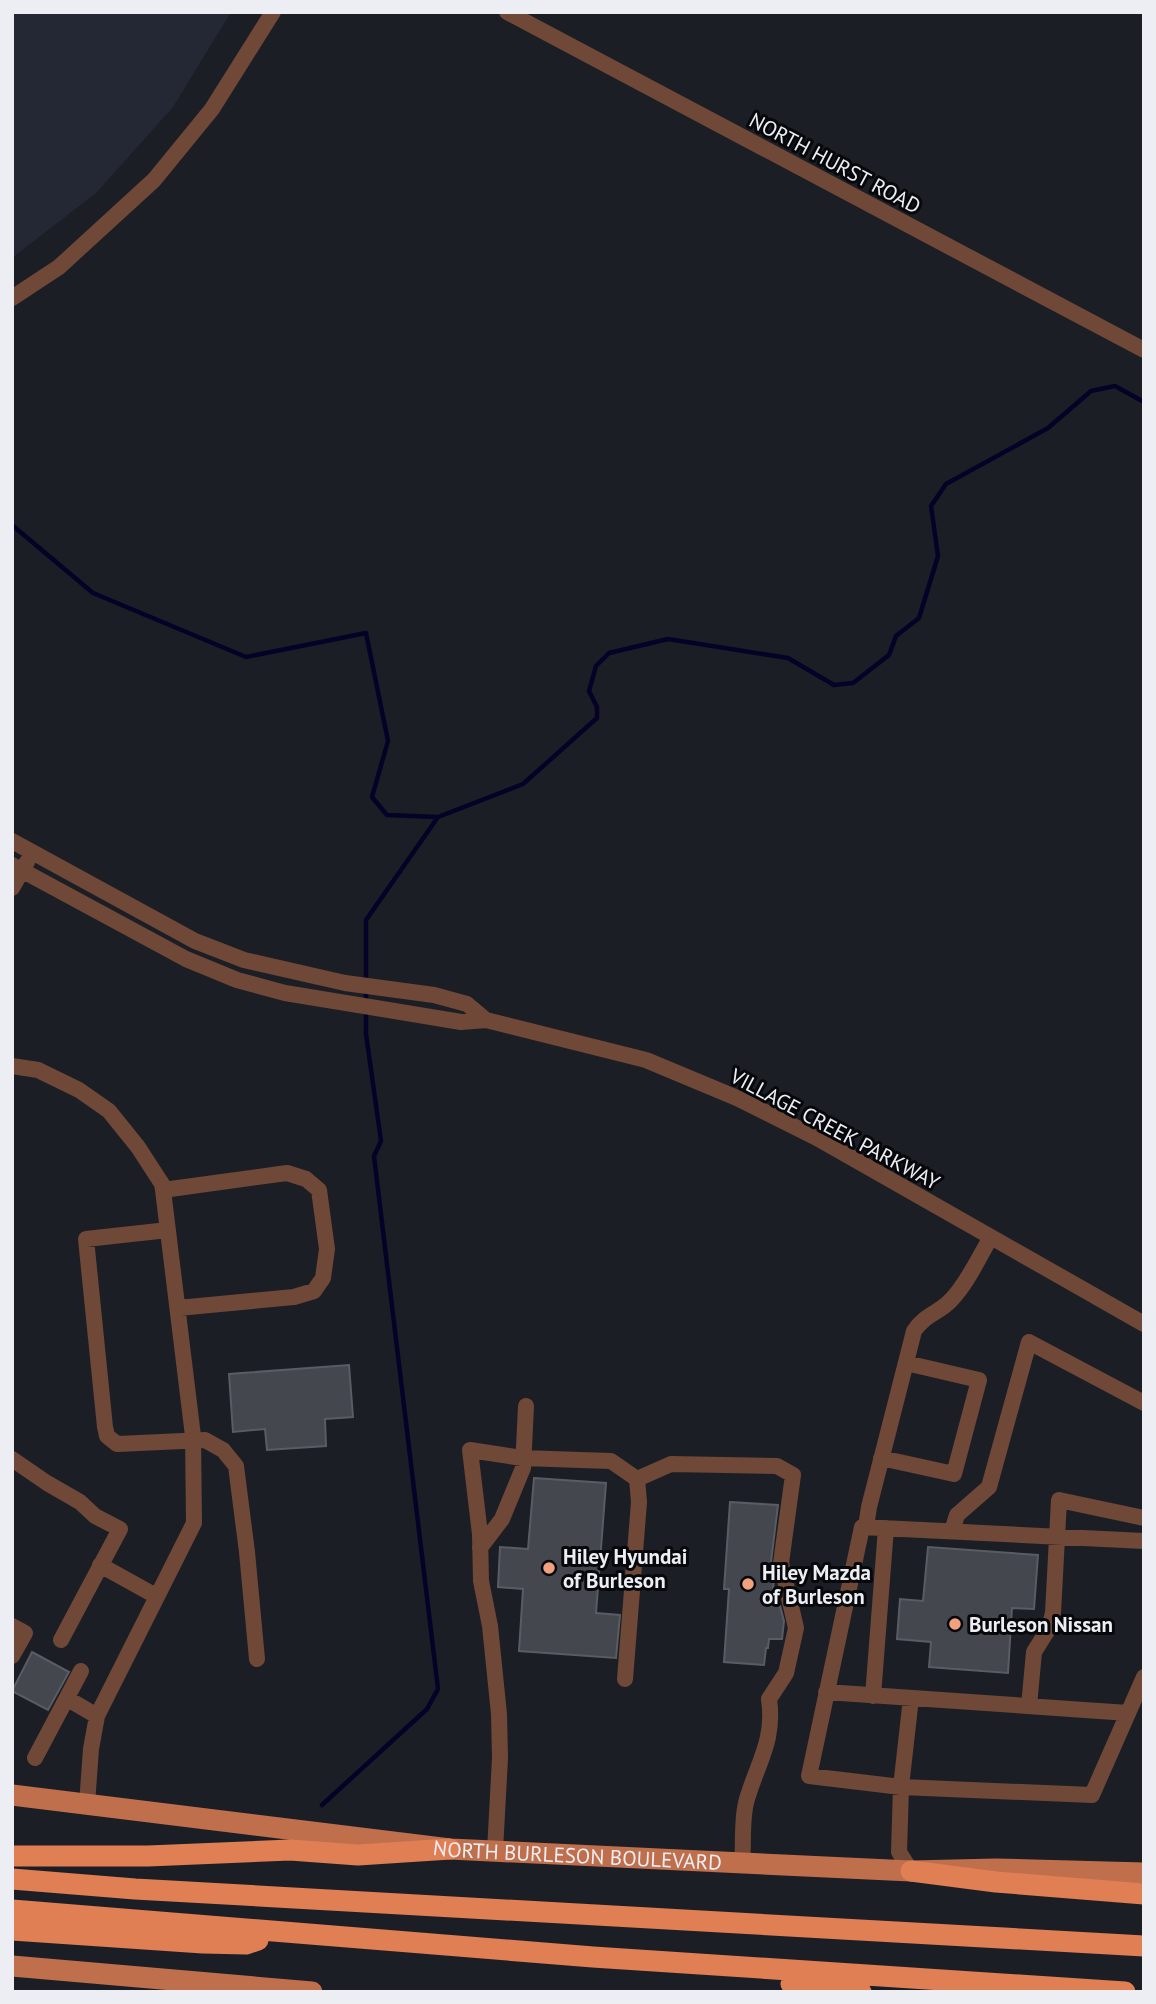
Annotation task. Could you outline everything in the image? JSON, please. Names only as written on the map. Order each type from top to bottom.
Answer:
[{"type":"highway","points":[[12,1856],[124,1856],[290,1850],[358,1855],[450,1849]]},
{"type":"highway","points":[[911,1871],[996,1882],[1144,1894]]},
{"type":"highway","points":[[12,1879],[135,1889],[1144,1946]]},
{"type":"highway","points":[[12,1910],[593,1957],[1125,1992]]},
{"type":"highway","points":[[12,1930],[246,1944],[281,1933]]},
{"type":"highway","points":[[593,1957],[617,1969],[861,1992]]},
{"type":"main road","name":"NORTH BURLESON BOULEVARD","points":[[12,1794],[450,1849],[911,1871],[996,1869],[1144,1874]]},
{"type":"main road","points":[[12,1966],[186,1986],[312,1992]]},
{"type":"street","points":[[12,298],[59,267],[154,180],[212,109],[273,12]]},
{"type":"street","name":"NORTH HURST ROAD","points":[[507,12],[1144,350]]},
{"type":"street","name":"VILLAGE CREEK PARKWAY","points":[[12,841],[195,941],[244,960],[345,983],[434,995],[467,1004],[486,1020]]},
{"type":"street","points":[[12,888],[17,868],[33,852]]},
{"type":"street","name":"VILLAGE CREEK PARKWAY","points":[[17,868],[186,959],[237,980],[285,993],[461,1022],[486,1020],[646,1060],[737,1098],[817,1138],[1144,1324]]},
{"type":"street","points":[[12,1066],[38,1070],[79,1090],[109,1111],[138,1147],[162,1184],[193,1440],[194,1522],[96,1716],[88,1804]]},
{"type":"street","points":[[163,1190],[287,1173],[306,1179],[319,1190],[327,1249],[323,1279],[314,1291],[294,1297],[178,1308]]},
{"type":"street","points":[[168,1230],[86,1239],[105,1427],[107,1436],[117,1444],[205,1440],[223,1450],[236,1466],[257,1659]]},
{"type":"street","points":[[866,1527],[914,1331],[920,1322],[951,1301],[991,1237]]},
{"type":"street","points":[[952,1531],[957,1515],[989,1486],[1029,1342],[1144,1403]]},
{"type":"street","points":[[881,1458],[954,1474],[979,1380],[906,1363]]},
{"type":"street","points":[[480,1548],[502,1519],[523,1468],[526,1406]]},
{"type":"street","points":[[495,1851],[500,1758],[499,1714],[490,1626],[481,1581],[470,1450],[522,1458],[611,1461],[637,1479]]},
{"type":"street","points":[[12,1459],[80,1502],[96,1516],[120,1529],[61,1640]]},
{"type":"street","points":[[637,1479],[671,1464],[777,1466],[793,1475],[781,1563],[796,1628],[786,1673],[769,1699],[771,1713],[767,1747],[746,1801],[742,1864]]},
{"type":"street","points":[[625,1679],[639,1502],[637,1479]]},
{"type":"street","points":[[1029,1706],[1034,1652],[1049,1628],[1053,1613],[1059,1500],[1144,1518]]},
{"type":"street","points":[[1144,1541],[862,1527],[809,1776],[901,1787],[1092,1795],[1144,1677]]},
{"type":"street","points":[[873,1696],[886,1528]]},
{"type":"street","points":[[100,1564],[156,1596]]},
{"type":"street","points":[[12,1626],[25,1633],[12,1656]]},
{"type":"street","points":[[35,1758],[81,1671]]},
{"type":"street","points":[[826,1692],[1128,1713]]},
{"type":"street","points":[[911,1698],[901,1787],[899,1852],[911,1871]]},
{"type":"street","points":[[68,1699],[96,1716]]},
{"type":"shaded area","points":[[12,12],[231,12],[173,107],[96,193],[12,258]]},
{"type":"building","points":[[349,1365],[353,1417],[325,1419],[326,1446],[267,1450],[265,1429],[233,1432],[229,1374]]},
{"type":"building","name":"Hiley Hyundai of Burleson","points":[[534,1478],[606,1483],[596,1613],[620,1615],[616,1658],[519,1651],[523,1589],[498,1587],[500,1547],[528,1549]]},
{"type":"building","name":"Hiley Mazda of Burleson","points":[[730,1502],[778,1505],[771,1562],[774,1580],[771,1606],[780,1606],[784,1621],[782,1639],[769,1639],[764,1665],[724,1662],[729,1589],[724,1589]]},
{"type":"building","name":"Burleson Nissan","points":[[928,1547],[1038,1555],[1034,1609],[1012,1608],[1008,1673],[929,1667],[931,1642],[897,1639],[900,1599],[923,1601]]},
{"type":"building","points":[[32,1652],[69,1672],[48,1710],[12,1691]]},
{"type":"waterway","points":[[366,1001],[366,920],[438,817],[523,784],[597,718],[597,707],[589,691],[596,666],[609,653],[668,639],[788,658],[834,685],[853,683],[889,655],[896,636],[919,618],[938,556],[931,506],[946,484],[1048,428],[1091,391],[1115,386],[1144,402]]},
{"type":"waterway","points":[[12,525],[93,593],[246,657],[366,633],[388,741],[372,797],[387,815],[438,817]]},
{"type":"waterway","points":[[322,1805],[427,1709],[438,1689],[374,1156],[381,1141],[366,1034],[366,1010]]},
{"type":"place","name":"Hiley Hyundai of Burleson","points":[[549,1568]]},
{"type":"place","name":"Hiley Mazda of Burleson","points":[[748,1584]]},
{"type":"place","name":"Burleson Nissan","points":[[955,1624]]}]
